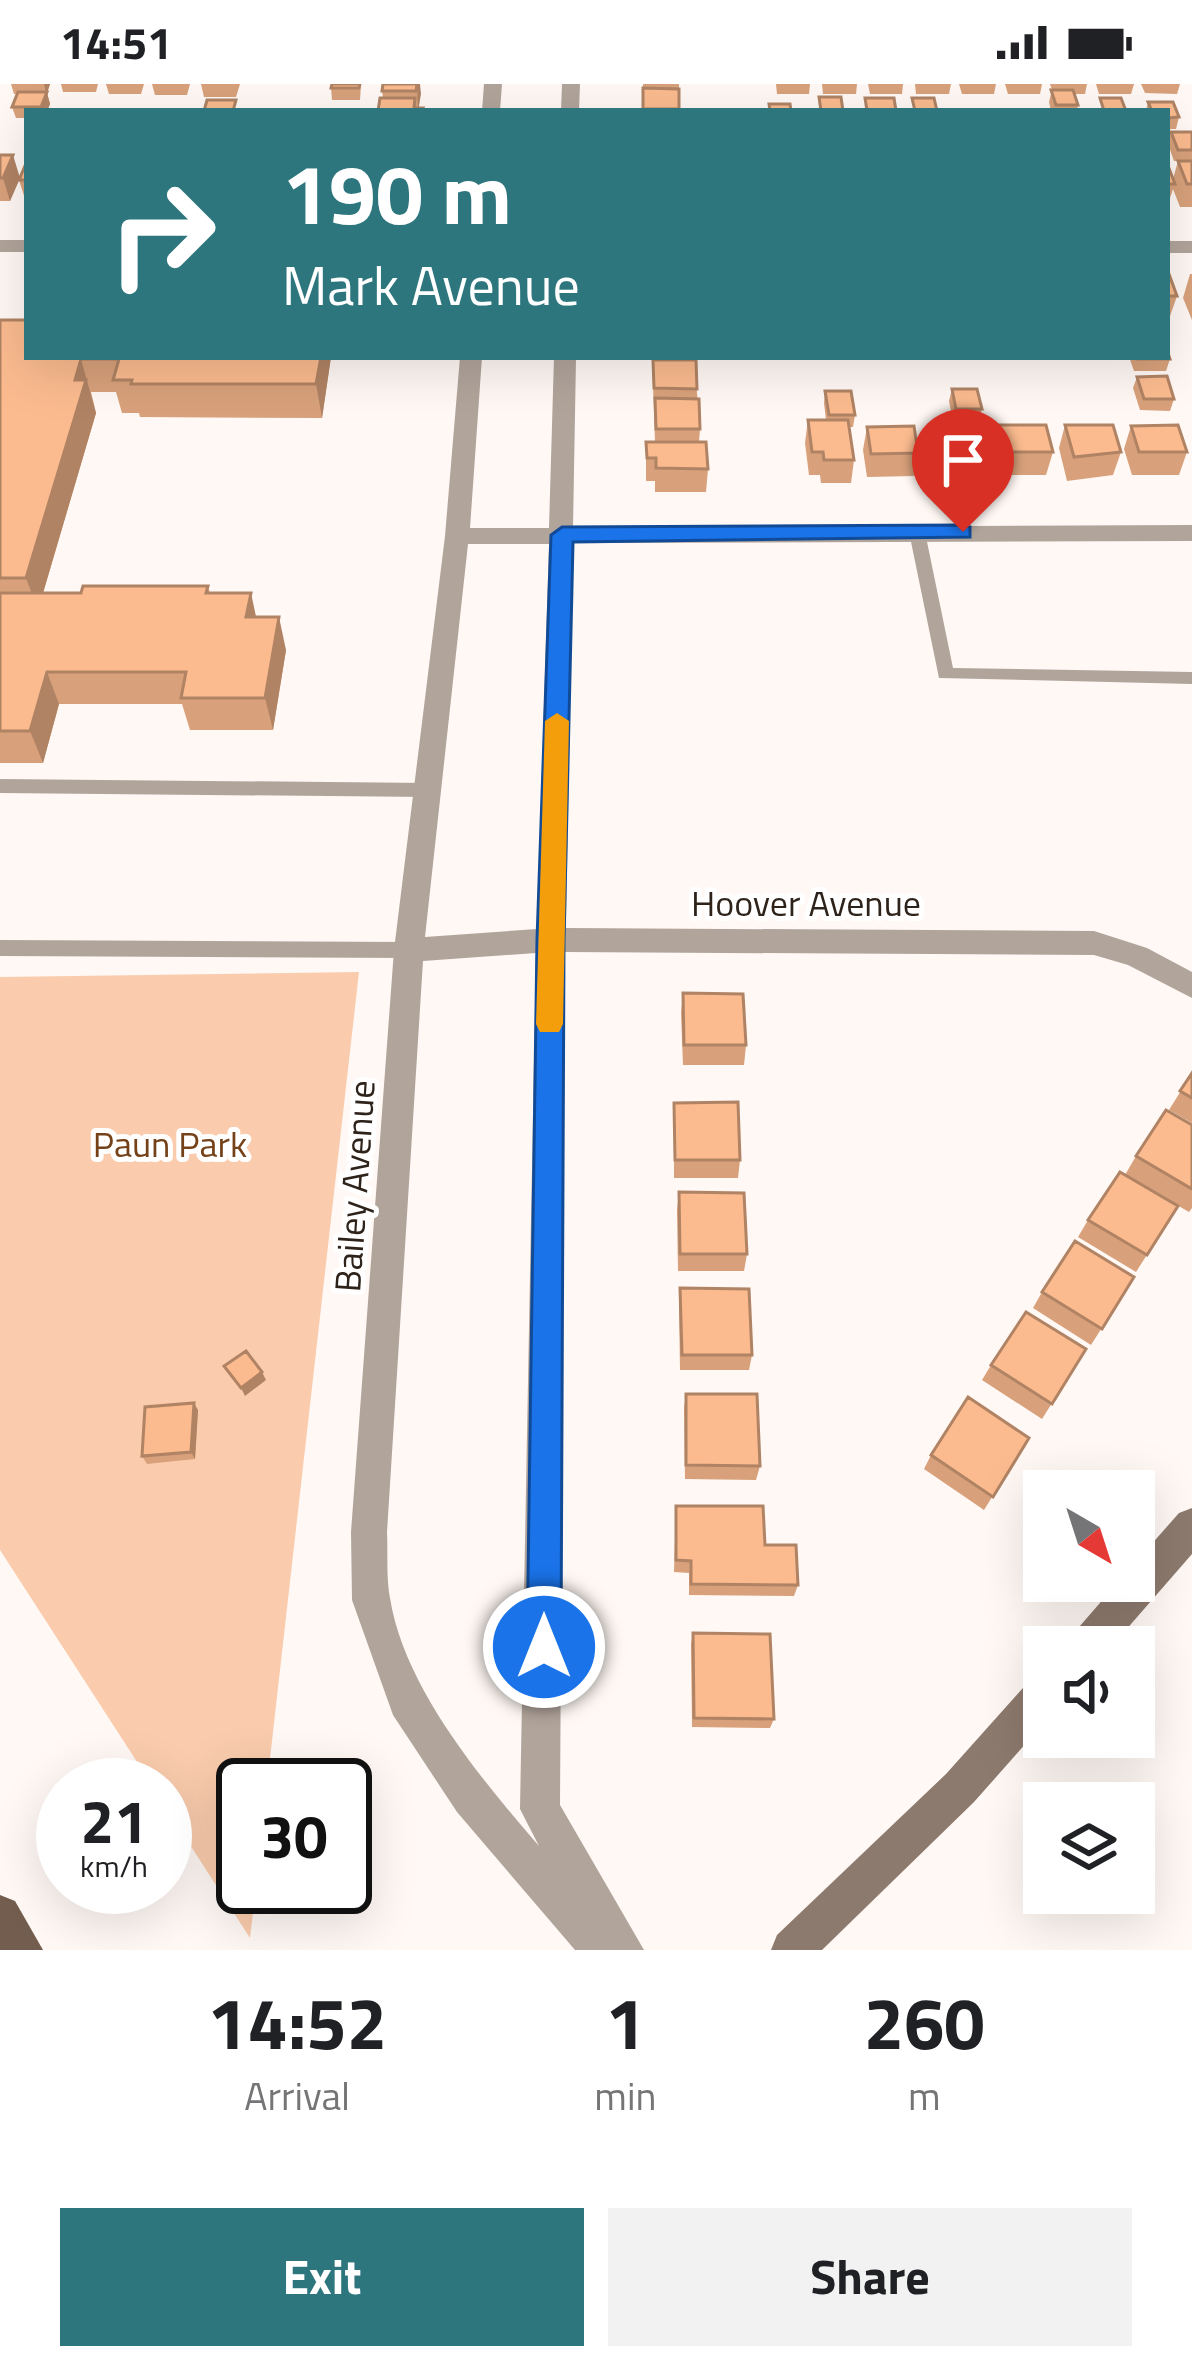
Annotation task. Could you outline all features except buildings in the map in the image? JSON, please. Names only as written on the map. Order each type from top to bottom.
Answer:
[{"type":"main road","points":[[0,1916],[22,1950]]},
{"type":"street","name":"Bailey Avenue","points":[[472,360],[457,536],[409,950],[369,1532],[370,1600],[407,1702],[471,1798],[602,1950]]},
{"type":"street","points":[[565,360],[550,940],[540,1809],[623,1950]]},
{"type":"street","points":[[457,536],[1192,533]]},
{"type":"street","name":"Hoover Avenue","points":[[409,950],[550,940],[1094,943],[1137,956],[1192,986]]},
{"type":"street","points":[[1104,1626],[1192,1526]]},
{"type":"street","points":[[792,1950],[960,1788],[1023,1718]]},
{"type":"lane","points":[[917,532],[946,674],[1192,678]]},
{"type":"lane","points":[[0,786],[428,790]]},
{"type":"lane","points":[[0,947],[409,950]]},
{"type":"green space","name":"Paun Park","points":[[359,972],[270,1758],[216,1758],[216,1885],[192,1848],[192,1758],[135,1758],[0,1550],[0,977]]},
{"type":"green space","name":"Paun Park","points":[[235,1914],[253,1914],[250,1938]]},
{"type":"slow traffic","points":[[550,1024],[557,721]]},
{"type":"route","points":[[544,1647],[550,940],[562,535],[963,532]]}]
